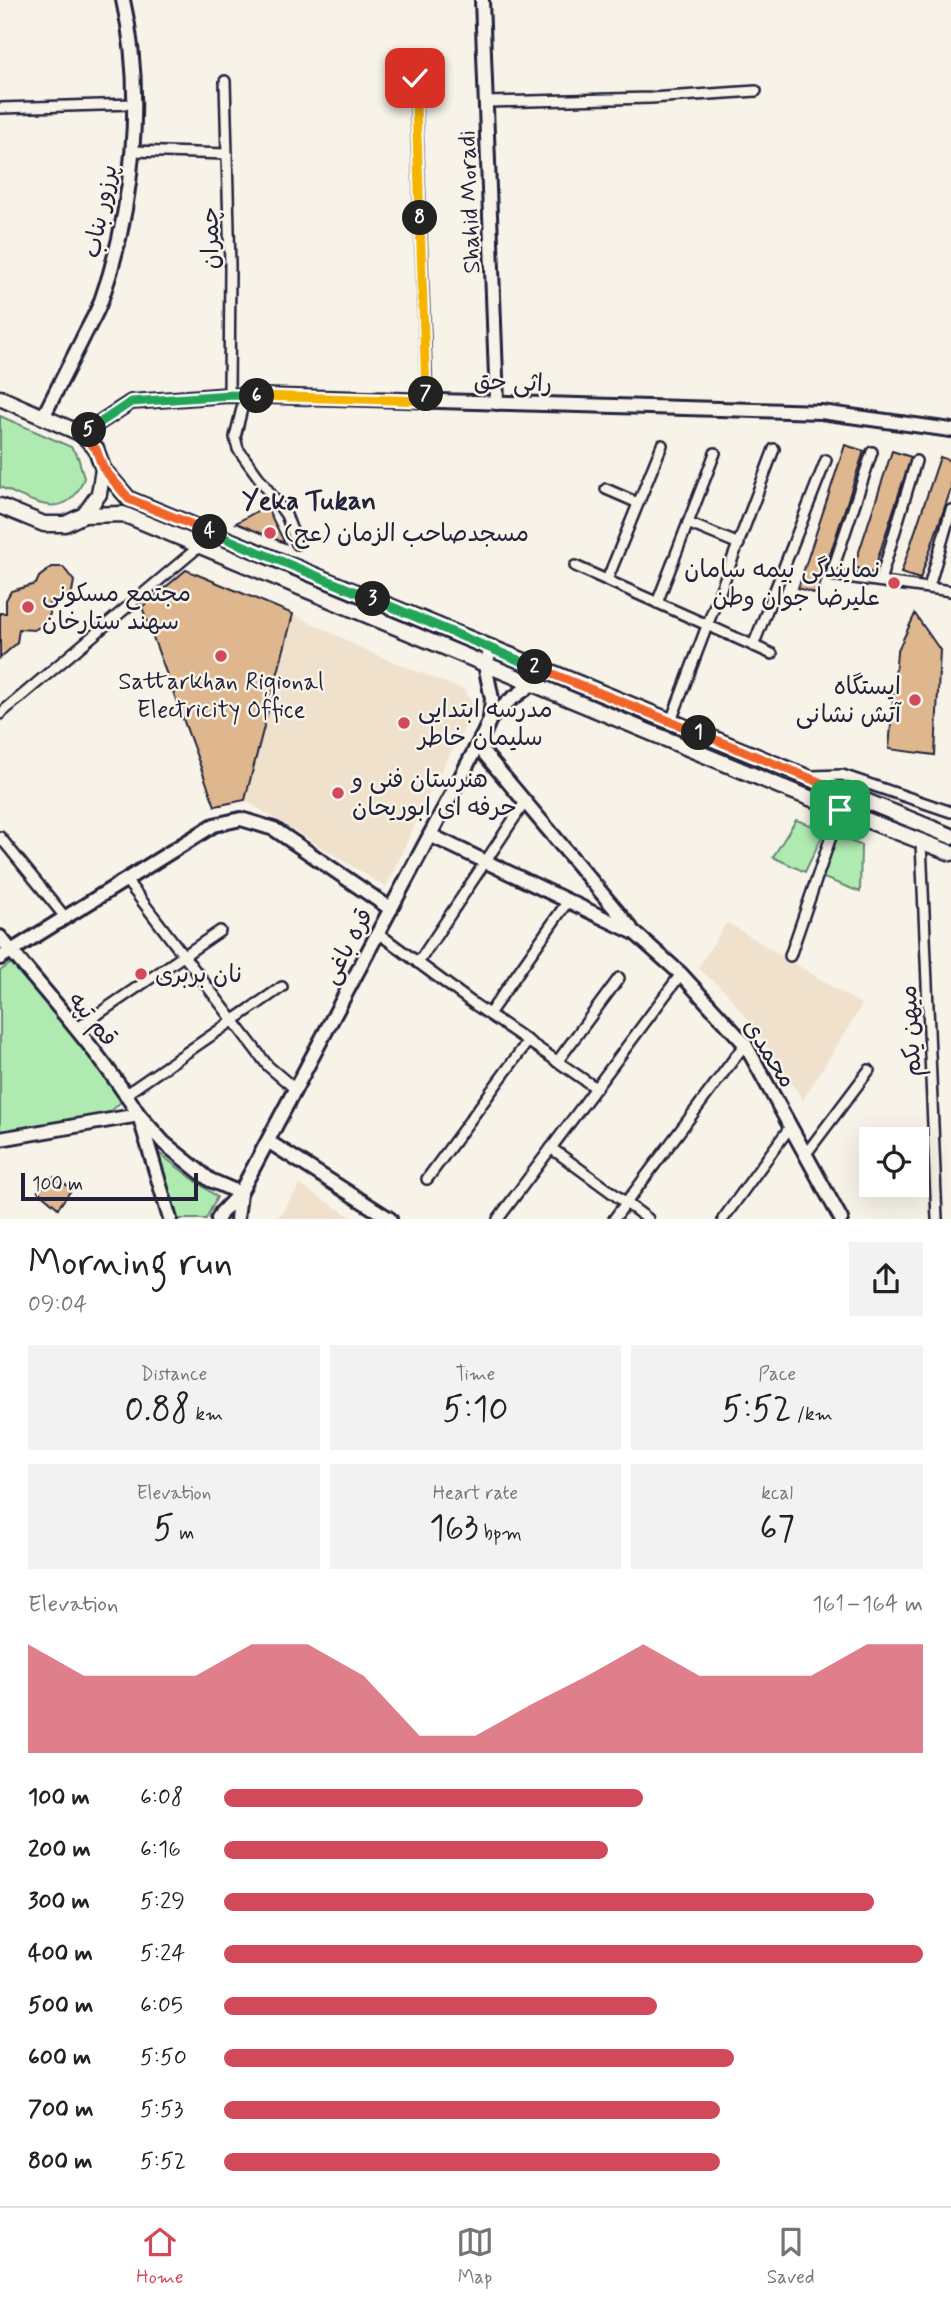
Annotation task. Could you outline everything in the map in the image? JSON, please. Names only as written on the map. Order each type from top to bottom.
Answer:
[{"type":"main road","points":[[0,398],[82,434],[96,449],[103,468],[129,499],[951,836]]},
{"type":"main road","points":[[84,515],[99,494],[103,468]]},
{"type":"main road","points":[[0,506],[44,524],[65,524],[84,515],[123,514],[485,665],[951,853]]},
{"type":"street","name":"پرزور بناب","points":[[44,417],[100,304],[119,240],[132,151],[134,104],[128,21],[123,0]]},
{"type":"street","name":"Shahid Moradi","points":[[482,0],[498,403]]},
{"type":"street","points":[[415,78],[426,401]]},
{"type":"street","name":"چمران","points":[[225,81],[229,395]]},
{"type":"street","points":[[486,102],[651,98],[756,92]]},
{"type":"street","points":[[0,108],[134,104]]},
{"type":"street","points":[[132,151],[227,155]]},
{"type":"street","name":"راثی حق","points":[[82,434],[131,402],[229,395],[821,412],[951,430]]},
{"type":"street","points":[[245,396],[235,437],[238,449],[286,515],[297,544]]},
{"type":"street","points":[[607,580],[662,445]]},
{"type":"street","points":[[671,721],[774,449]]},
{"type":"street","points":[[872,452],[831,575],[951,591]]},
{"type":"street","points":[[657,603],[715,453]]},
{"type":"street","points":[[753,646],[826,460]]},
{"type":"street","points":[[880,581],[916,461]]},
{"type":"street","points":[[606,489],[638,503]]},
{"type":"street","points":[[929,587],[951,510]]},
{"type":"street","points":[[688,523],[738,544]]},
{"type":"street","points":[[0,714],[201,545]]},
{"type":"street","points":[[575,566],[772,654]]},
{"type":"street","points":[[485,665],[492,648]]},
{"type":"street","name":"قره باغی","points":[[240,1193],[478,746],[490,719],[492,699],[485,665]]},
{"type":"street","name":"قره باغی","points":[[490,719],[532,684],[539,668]]},
{"type":"street","name":"محمدی","points":[[478,746],[635,933],[681,975],[746,1044],[836,1217]]},
{"type":"street","points":[[804,776],[842,775],[951,812]]},
{"type":"street","points":[[790,956],[846,793]]},
{"type":"street","points":[[418,963],[525,802]]},
{"type":"street","points":[[6,955],[214,825],[241,819],[274,830],[391,909]]},
{"type":"street","name":"محمدی","points":[[430,835],[635,933]]},
{"type":"street","points":[[0,837],[65,917]]},
{"type":"street","name":"میهن یکم","points":[[920,842],[937,1219]]},
{"type":"street","points":[[126,880],[268,1066],[295,1089]]},
{"type":"street","points":[[489,1014],[568,901]]},
{"type":"street","points":[[76,1029],[220,931]]},
{"type":"street","points":[[379,933],[596,1088]]},
{"type":"street","name":"قم تپه","points":[[0,937],[6,955],[76,1029],[139,1115],[164,1143],[210,1180],[240,1193]]},
{"type":"street","points":[[498,1219],[681,975]]},
{"type":"street","points":[[557,1062],[619,978]]},
{"type":"street","points":[[126,1094],[282,987]]},
{"type":"street","points":[[427,1179],[527,1041]]},
{"type":"street","points":[[614,1219],[746,1044]]},
{"type":"street","points":[[805,1155],[869,1070]]},
{"type":"street","points":[[0,1139],[139,1115]]},
{"type":"street","name":"قم تپه","points":[[139,1115],[170,1219]]},
{"type":"street","points":[[723,1219],[790,1127]]},
{"type":"street","points":[[269,1142],[390,1219]]},
{"type":"street","points":[[551,1148],[648,1219]]},
{"type":"street","points":[[218,1219],[240,1193]]},
{"type":"street","points":[[237,1219],[240,1193]]},
{"type":"shaded area","points":[[293,614],[374,654],[464,690],[472,703],[473,713],[433,785],[386,887],[245,800]]},
{"type":"shaded area","points":[[727,922],[862,1005],[803,1100],[749,1021],[725,991],[698,968]]},
{"type":"shaded area","points":[[300,1185],[354,1219],[277,1219]]},
{"type":"green space","points":[[0,416],[71,447],[78,457],[84,478],[77,492],[68,501],[48,505],[0,487]]},
{"type":"green space","points":[[796,820],[825,830],[805,872],[773,857]]},
{"type":"green space","points":[[834,836],[861,845],[860,892],[821,877]]},
{"type":"green space","points":[[11,951],[122,1101],[105,1117],[0,1131],[0,971],[10,964]]},
{"type":"green space","points":[[156,1151],[217,1197],[206,1219],[177,1219]]},
{"type":"building","points":[[845,445],[864,451],[817,594],[798,588]]},
{"type":"building","points":[[892,451],[911,457],[873,573],[854,567]]},
{"type":"building","points":[[940,457],[951,461],[951,489],[920,579],[901,573]]},
{"type":"building","name":"مسجدصاحب الزمان (عج)","points":[[266,506],[285,543],[236,523]]},
{"type":"building","name":"مجتمع مسکونی سهند ستارخان","points":[[52,567],[63,567],[74,581],[72,592],[61,600],[49,601],[50,614],[43,625],[34,630],[19,629],[17,643],[0,658],[0,613],[6,613],[6,600],[11,591],[36,584],[39,577]]},
{"type":"building","name":"Sattarkhan Rigional Electricity Office","points":[[186,570],[293,614],[245,800],[215,806],[142,607]]},
{"type":"building","name":"ایستگاه آتش نشانی","points":[[915,614],[940,650],[935,755],[889,749],[897,652]]},
{"type":"building","points":[[54,1177],[72,1189],[58,1208],[38,1191]]},
{"type":"place","name":"مسجدصاحب الزمان (عج)","points":[[270,533]]},
{"type":"place","name":"نمایندگی بیمه سامان علیرضا جوان وطن","points":[[894,583]]},
{"type":"place","name":"مجتمع مسکونی سهند ستارخان","points":[[28,607]]},
{"type":"place","name":"Sattarkhan Rigional Electricity Office","points":[[221,656]]},
{"type":"place","name":"ایستگاه آتش نشانی","points":[[915,700]]},
{"type":"place","name":"مدرسه ابتدایی سلیمان خاطر","points":[[404,723]]},
{"type":"place","name":"هنرستان فنی و حرفه ای ابوریحان","points":[[338,793]]},
{"type":"place","name":"نان بربری","points":[[141,974]]},
{"type":"district","name":"Yeka Tukan","points":[[309,500]]},
{"type":"route","points":[[415,78],[426,401],[229,395],[131,402],[82,434],[96,449],[103,468],[129,499],[846,793],[840,810]]}]
